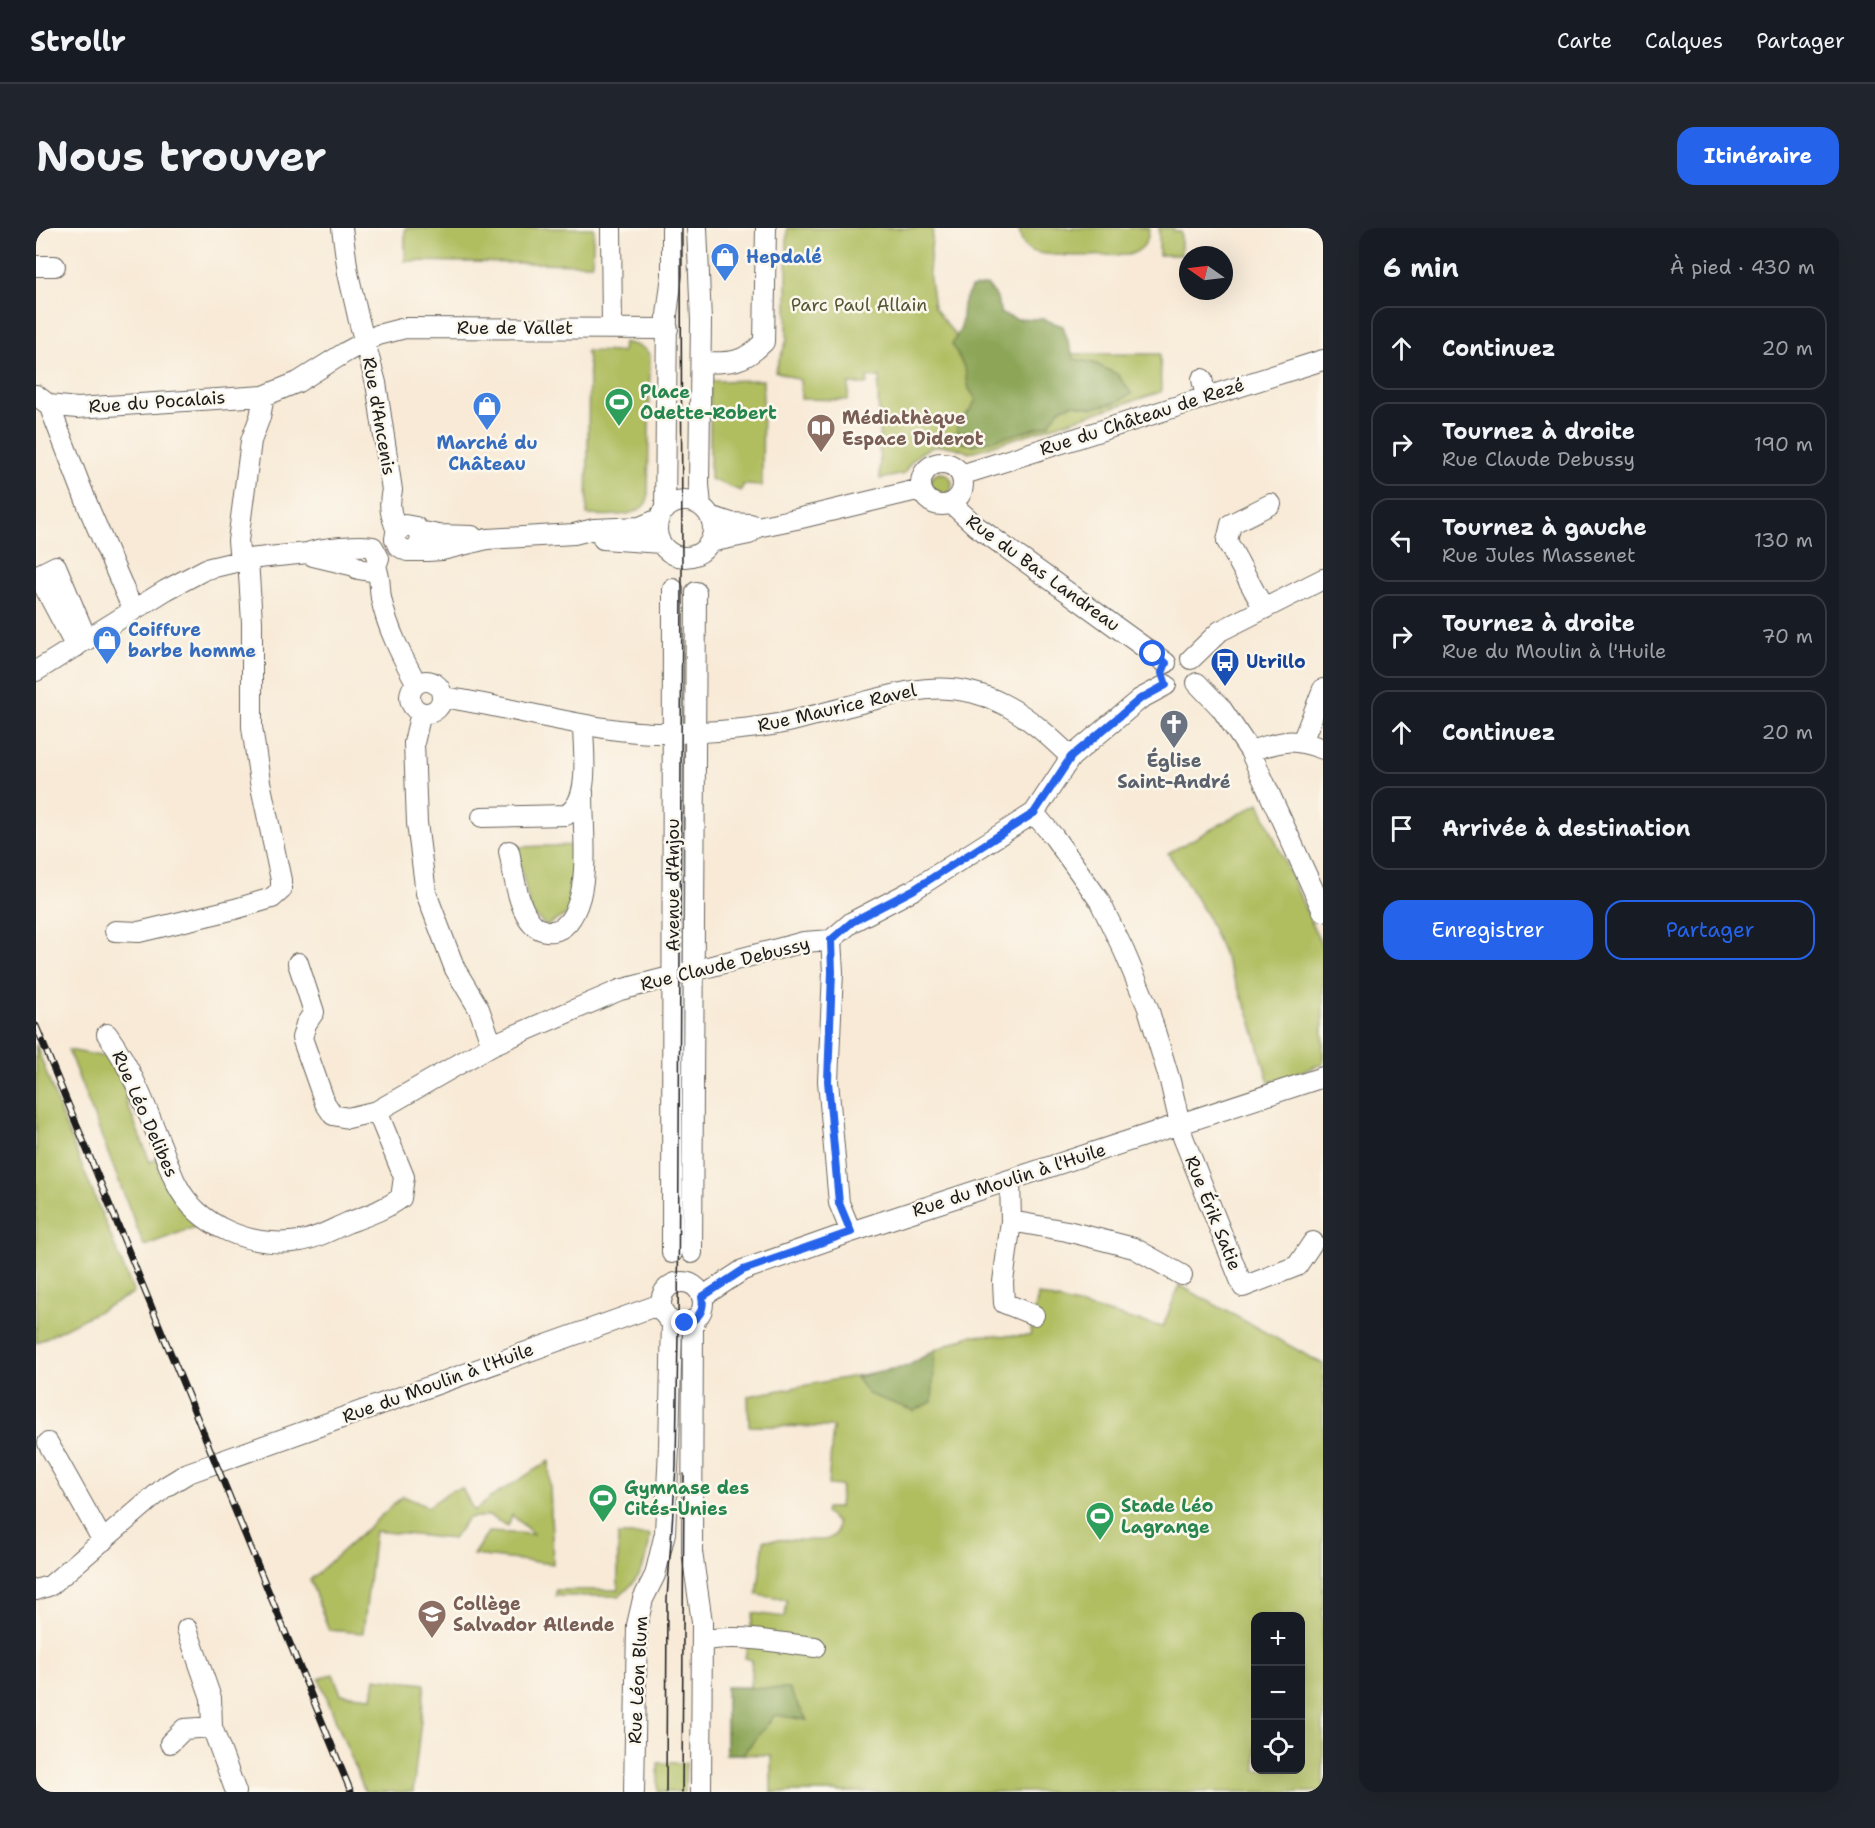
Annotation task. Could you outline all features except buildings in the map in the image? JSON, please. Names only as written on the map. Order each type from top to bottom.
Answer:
[{"type":"street","name":"Rue d'Ancenis","points":[[342,228],[348,273],[379,398],[392,490],[401,501],[407,537]]},
{"type":"street","points":[[611,228],[612,328]]},
{"type":"street","points":[[672,228],[672,275],[667,315],[662,515],[657,531],[661,543],[672,555],[686,558],[699,554],[710,542],[713,529],[699,485],[701,362],[697,228]]},
{"type":"street","points":[[701,362],[735,363],[764,342],[766,228]]},
{"type":"street","name":"Rue de Vallet","points":[[264,396],[298,382],[378,334],[405,328],[668,329]]},
{"type":"street","name":"Rue du Château de Rezé","points":[[961,475],[1204,388],[1323,360]]},
{"type":"street","points":[[115,931],[139,932],[235,909],[272,898],[281,890],[281,880],[260,782],[252,726],[252,622],[244,560],[238,541],[251,441],[260,417],[264,396]]},
{"type":"street","name":"Rue du Pocalais","points":[[43,400],[77,408],[264,396]]},
{"type":"street","points":[[43,400],[133,610]]},
{"type":"street","points":[[934,464],[949,464],[961,475],[961,491],[951,503],[942,505],[933,503],[925,497],[921,489],[923,474],[934,464]]},
{"type":"street","points":[[710,542],[749,534],[757,527],[921,489]]},
{"type":"street","points":[[36,671],[194,575],[206,569],[244,560],[308,553],[316,557],[367,560],[407,537],[438,535],[487,539],[574,534],[594,529],[640,527],[662,515],[675,503],[682,501],[693,502],[722,521],[757,527]]},
{"type":"street","name":"Rue du Bas Landreau","points":[[951,503],[976,526],[1166,663]]},
{"type":"street","points":[[1264,609],[1227,541],[1231,524],[1271,504]]},
{"type":"street","points":[[574,534],[595,539],[661,543]]},
{"type":"street","points":[[367,560],[370,586],[381,596],[399,653],[417,684]]},
{"type":"street","points":[[37,575],[81,644]]},
{"type":"street","points":[[1191,659],[1220,631],[1323,579]]},
{"type":"street","name":"Avenue d'Anjou","points":[[672,1254],[673,589]]},
{"type":"street","name":"Avenue d'Anjou","points":[[693,1253],[696,592]]},
{"type":"street","points":[[1178,656],[1191,659],[1198,669],[1197,683],[1191,690],[1182,692],[1172,690],[1166,685],[1162,673],[1166,663],[1178,656]]},
{"type":"street","points":[[1323,672],[1321,677],[1323,682]]},
{"type":"street","points":[[422,682],[434,683],[438,686],[442,697],[436,710],[426,713],[412,705],[410,700],[417,684],[422,682]]},
{"type":"street","points":[[1197,683],[1221,708],[1250,751],[1323,911]]},
{"type":"street","name":"Rue Claude Debussy","points":[[492,1045],[620,990],[804,942],[831,940],[852,922],[913,890],[1034,813],[1071,757],[1140,699],[1166,685]]},
{"type":"street","name":"Rue Maurice Ravel","points":[[442,697],[478,702],[519,713],[583,725],[655,733],[760,727],[918,688],[950,688],[971,692],[1004,704],[1035,725],[1071,757]]},
{"type":"street","points":[[1302,742],[1323,689]]},
{"type":"street","points":[[298,963],[314,1012],[306,1024],[302,1038],[325,1103],[333,1115],[348,1118],[377,1111],[492,1045],[479,1009],[455,969],[426,892],[417,823],[414,743],[421,712]]},
{"type":"street","points":[[509,851],[521,903],[528,919],[536,928],[546,932],[559,931],[567,925],[573,914],[583,879],[583,725]]},
{"type":"street","points":[[1250,751],[1285,740],[1302,742],[1323,749]]},
{"type":"street","points":[[482,817],[566,815],[573,811],[583,792]]},
{"type":"street","points":[[1034,813],[1099,900],[1124,951],[1148,1008],[1170,1081],[1180,1125]]},
{"type":"street","points":[[831,940],[828,1081],[839,1203],[851,1232]]},
{"type":"street","name":"Rue Léo Delibes","points":[[107,1034],[120,1051],[177,1185],[199,1214],[224,1230],[254,1240],[302,1241],[387,1208],[400,1198],[404,1177],[377,1111]]},
{"type":"street","name":"Rue du Moulin à l'Huile","points":[[702,1297],[743,1270],[851,1232],[1323,1077]]},
{"type":"street","name":"Rue Érik Satie","points":[[1180,1125],[1243,1287],[1297,1266],[1313,1242]]},
{"type":"street","points":[[1010,1180],[1011,1221],[1003,1282],[1004,1303],[1034,1315]]},
{"type":"street","points":[[1011,1221],[1067,1231],[1134,1248],[1182,1275]]},
{"type":"street","points":[[678,1282],[692,1284],[702,1297],[701,1311],[693,1320],[683,1323],[672,1321],[664,1313],[661,1304],[665,1291],[678,1282]]},
{"type":"street","name":"Rue du Moulin à l'Huile","points":[[36,1590],[51,1585],[165,1487],[188,1473],[661,1304]]},
{"type":"street","points":[[693,1320],[692,1552],[702,1622],[701,1792]]},
{"type":"street","name":"Rue Léon Blum","points":[[634,1792],[637,1625],[643,1599],[657,1569],[665,1533],[672,1321]]},
{"type":"street","points":[[48,1443],[103,1541]]},
{"type":"street","points":[[187,1629],[211,1698],[212,1727],[236,1792]]},
{"type":"street","points":[[702,1641],[715,1638],[737,1639],[815,1647]]},
{"type":"street","points":[[170,1743],[184,1729],[212,1727]]},
{"type":"green space","points":[[405,228],[594,228],[592,264],[405,261]]},
{"type":"green space","name":"Parc Paul Allain","points":[[787,228],[933,228],[929,272],[934,307],[969,354],[1160,354],[1161,392],[969,453],[949,446],[931,448],[916,457],[904,474],[880,479],[878,384],[880,384],[880,377],[867,377],[867,384],[849,384],[848,400],[801,399],[800,380],[775,371],[787,340]]},
{"type":"green space","points":[[1019,228],[1149,228],[1149,233],[1141,249],[1128,255],[1076,256],[1046,254],[1028,249],[1022,242]]},
{"type":"green space","points":[[1159,228],[1174,228],[1173,231],[1181,232],[1179,255],[1159,255]]},
{"type":"green space","points":[[987,285],[997,298],[1001,314],[1017,319],[1043,319],[1063,326],[1074,359],[1094,363],[1117,374],[1132,394],[1114,403],[1092,408],[1074,404],[1059,409],[1049,424],[1013,435],[974,445],[958,442],[957,425],[971,409],[976,399],[969,389],[965,369],[952,344],[961,328],[963,304],[971,288]]},
{"type":"green space","name":"Place Odette-Robert","points":[[623,342],[642,348],[650,356],[648,499],[644,506],[630,513],[587,515],[589,365],[586,351],[622,352]]},
{"type":"green space","points":[[763,380],[762,486],[743,485],[741,491],[710,479],[710,381]]},
{"type":"green space","points":[[937,473],[945,473],[952,480],[952,488],[945,495],[937,495],[930,488],[930,480]]},
{"type":"green space","points":[[1259,803],[1323,949],[1323,1064],[1269,1083],[1250,1016],[1206,914],[1168,853]]},
{"type":"green space","points":[[579,845],[569,913],[546,926],[531,912],[516,847]]},
{"type":"green space","points":[[36,1044],[62,1117],[134,1293],[36,1343]]},
{"type":"green space","points":[[68,1050],[118,1059],[131,1095],[125,1098],[150,1162],[157,1159],[203,1224],[144,1246]]},
{"type":"green space","name":"Stade Léo Lagrange","points":[[1179,1285],[1323,1364],[1323,1792],[771,1792],[771,1755],[726,1754],[726,1687],[750,1687],[752,1660],[745,1658],[753,1613],[785,1617],[787,1600],[757,1595],[764,1540],[831,1538],[837,1530],[837,1523],[825,1513],[826,1508],[839,1508],[841,1486],[828,1485],[833,1427],[749,1426],[748,1396],[908,1366],[935,1350],[972,1335],[1030,1336],[1038,1295],[1163,1327]]},
{"type":"green space","points":[[935,1350],[932,1402],[914,1411],[868,1394],[856,1377],[908,1366]]},
{"type":"green space","points":[[549,1461],[553,1564],[473,1555],[488,1532],[533,1534],[512,1515],[508,1526],[489,1516],[468,1518],[453,1539],[375,1531],[363,1633],[329,1630],[310,1580],[403,1496],[428,1507],[450,1491],[462,1488],[474,1511],[490,1498]]},
{"type":"green space","points":[[618,1535],[650,1535],[642,1569],[626,1590],[619,1596],[556,1596],[556,1590],[618,1590]]},
{"type":"green space","points":[[333,1674],[341,1694],[372,1697],[375,1678],[425,1684],[413,1792],[365,1792],[319,1679]]},
{"type":"green space","points":[[726,1687],[789,1689],[807,1720],[775,1715],[743,1754],[726,1754]]},
{"type":"green space","points":[[658,1763],[686,1763],[685,1792],[658,1792]]},
{"type":"tram line","points":[[666,1792],[667,1599],[676,1467],[678,1332],[682,577],[681,228]]},
{"type":"tram line","points":[[682,1792],[684,1474]]},
{"type":"railway","points":[[36,1026],[351,1792]]},
{"type":"place","name":"Hepdalé","points":[[725,282]]},
{"type":"place","name":"Place Odette-Robert","points":[[619,428]]},
{"type":"place","name":"Marché du Château","points":[[487,432]]},
{"type":"place","name":"Médiathèque Espace Diderot","points":[[821,454]]},
{"type":"place","name":"Coiffure barbe homme","points":[[107,666]]},
{"type":"place","name":"Utrillo","points":[[1225,688]]},
{"type":"place","name":"Église Saint-André","points":[[1174,750]]},
{"type":"place","name":"Gymnase des Cités-Unies","points":[[603,1524]]},
{"type":"place","name":"Stade Léo Lagrange","points":[[1100,1542]]},
{"type":"place","name":"Collège Salvador Allende","points":[[432,1640]]},
{"type":"route","points":[[685,1323],[690,1322],[700,1313],[703,1306],[702,1297],[743,1270],[851,1232],[839,1203],[828,1081],[831,940],[852,922],[913,890],[1034,813],[1071,757],[1140,699],[1166,685],[1162,673],[1166,663],[1153,654]]}]
